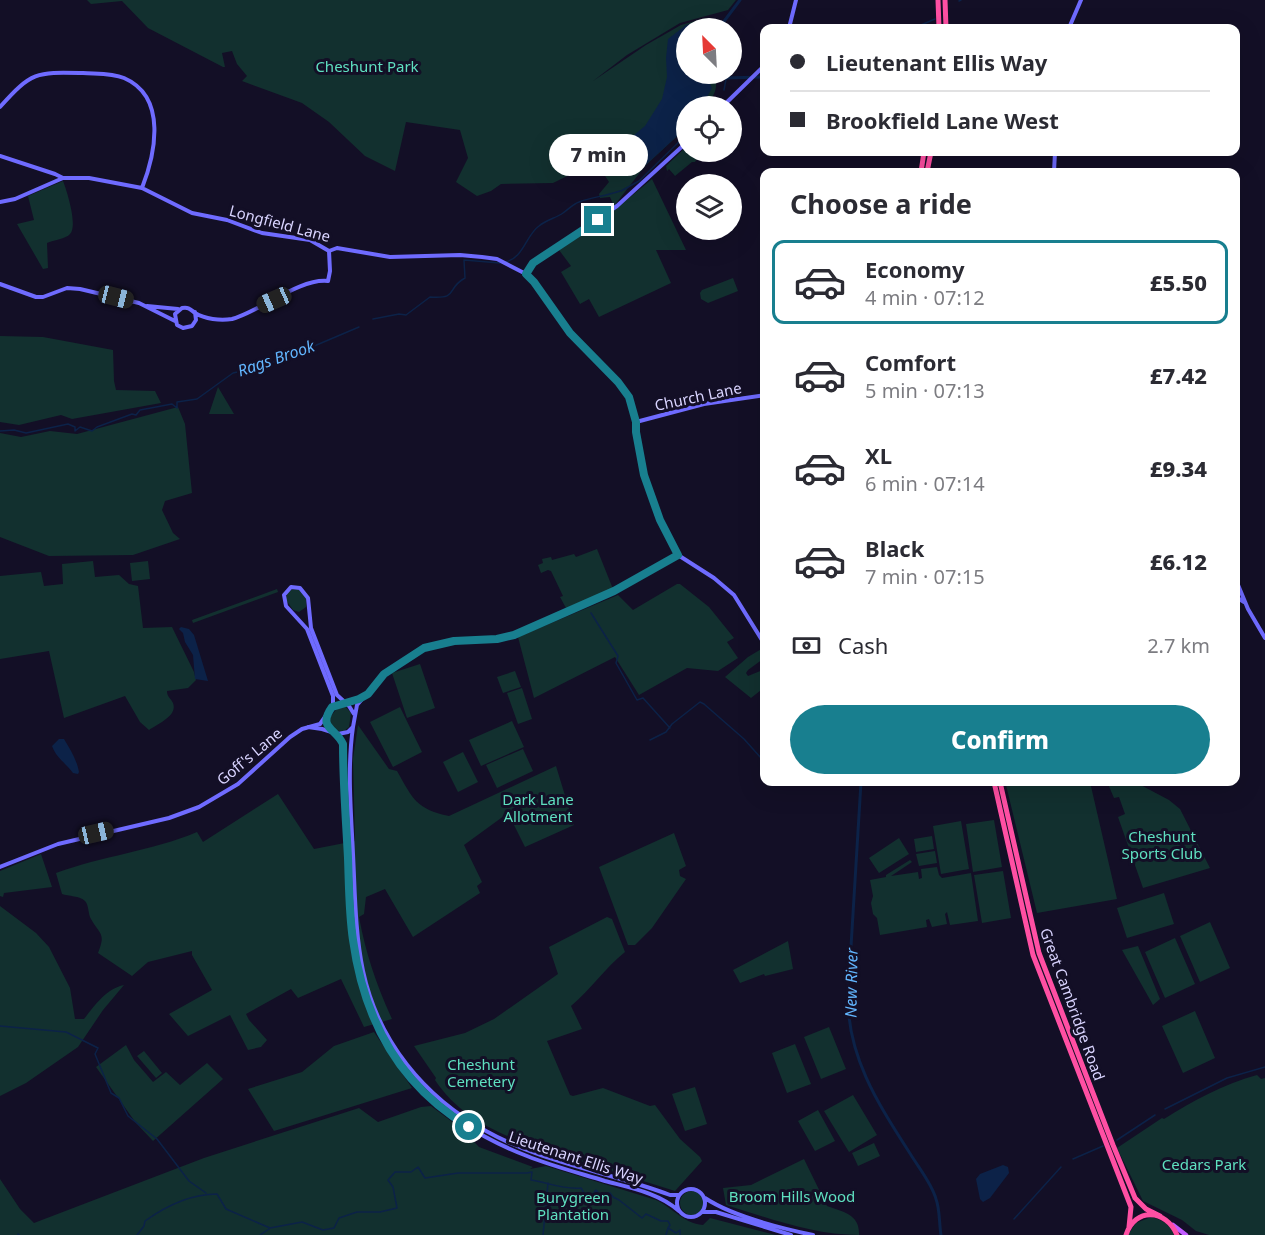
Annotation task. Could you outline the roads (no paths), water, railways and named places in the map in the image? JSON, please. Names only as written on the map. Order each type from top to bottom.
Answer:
[{"type":"highway","points":[[938,0],[939,24]]},
{"type":"highway","points":[[945,0],[946,24]]},
{"type":"highway","name":"Great Cambridge Road","points":[[995,786],[1033,955],[1131,1206],[1127,1232]]},
{"type":"highway","name":"Great Cambridge Road","points":[[1001,786],[1040,953],[1113,1145],[1135,1198],[1146,1209],[1171,1224]]},
{"type":"highway","points":[[1127,1232],[1143,1216],[1160,1216]]},
{"type":"highway","points":[[1171,1224],[1176,1235]]},
{"type":"main road","points":[[790,24],[796,0]]},
{"type":"main road","points":[[1071,24],[1081,0]]},
{"type":"main road","points":[[733,96],[760,70]]},
{"type":"main road","points":[[0,106],[22,83],[39,74],[51,72],[100,74],[126,79],[144,94],[151,106],[154,118],[153,157],[142,188]]},
{"type":"main road","points":[[676,152],[617,206],[533,263],[526,274],[570,333],[622,386],[629,397],[636,422],[637,440],[646,482],[660,520],[678,555],[714,578],[734,596],[743,606],[760,636]]},
{"type":"main road","points":[[0,156],[63,178]]},
{"type":"main road","points":[[0,202],[15,199],[63,178]]},
{"type":"main road","name":"Longfield Lane","points":[[63,178],[90,178],[142,188],[192,213],[227,220],[262,233],[310,240],[329,251],[337,248],[390,257],[460,255],[499,260],[526,274]]},
{"type":"main road","points":[[0,284],[36,297],[72,288],[146,306],[179,309],[186,307],[203,316],[219,320],[236,318],[311,282],[328,281],[329,251]]},
{"type":"main road","points":[[146,306],[176,322]]},
{"type":"main road","points":[[179,309],[175,314],[179,327],[192,327],[196,320],[203,316]]},
{"type":"main road","points":[[195,312],[196,320]]},
{"type":"main road","name":"Church Lane","points":[[636,422],[704,404],[760,396]]},
{"type":"main road","points":[[308,728],[338,734],[348,732],[352,727],[357,705],[384,674],[424,648],[454,641],[497,639],[514,635],[614,591],[678,555]]},
{"type":"main road","points":[[331,731],[327,716],[332,707],[333,696],[307,629],[285,603],[284,595],[289,588],[298,587],[305,591],[308,598],[311,628],[337,695],[353,710],[354,715]]},
{"type":"main road","points":[[1240,590],[1244,602],[1265,638]]},
{"type":"main road","points":[[1240,600],[1244,602]]},
{"type":"main road","points":[[295,614],[303,613],[308,608]]},
{"type":"main road","points":[[332,707],[368,694]]},
{"type":"main road","name":"Goff's Lane","points":[[0,867],[41,849],[69,840],[169,818],[190,811],[219,797],[238,784],[290,737],[302,729],[320,724],[327,716]]},
{"type":"main road","name":"Lieutenant Ellis Way","points":[[352,727],[349,767],[358,937],[364,972],[374,1005],[390,1039],[418,1080],[436,1098],[486,1131],[511,1144],[670,1195],[679,1195],[684,1190],[693,1189],[701,1192],[716,1206],[813,1235]]},
{"type":"main road","name":"Lieutenant Ellis Way","points":[[338,734],[343,744],[350,910],[358,974],[384,1042],[399,1064],[414,1084],[433,1102],[455,1119],[492,1140],[541,1161],[662,1197],[679,1211]]},
{"type":"main road","points":[[679,1195],[676,1203],[679,1211],[689,1217],[702,1212],[716,1212],[791,1235]]},
{"type":"main road","points":[[702,1212],[705,1198]]},
{"type":"main road","points":[[1171,1224],[1186,1235]]},
{"type":"water","points":[[676,33],[676,84],[710,84],[712,88],[708,96],[676,96],[676,137],[638,172],[617,149],[645,126],[662,99],[667,77],[668,39]]},
{"type":"water","points":[[181,627],[189,629],[194,635],[208,681],[195,679],[193,655],[179,629]]},
{"type":"water","points":[[59,739],[64,739],[71,751],[78,774],[73,773],[54,750],[52,746]]},
{"type":"water","points":[[1003,1165],[1008,1167],[1009,1173],[990,1198],[983,1202],[980,1199],[976,1179],[980,1174]]},
{"type":"waterway","name":"New River","points":[[726,18],[740,0]]},
{"type":"waterway","name":"Rags Brook","points":[[923,24],[935,19]]},
{"type":"waterway","name":"New River","points":[[742,78],[760,77]]},
{"type":"waterway","name":"Rags Brook","points":[[724,90],[725,84]]},
{"type":"waterway","name":"Rags Brook","points":[[621,191],[639,181],[676,145]]},
{"type":"waterway","name":"Rags Brook","points":[[505,262],[520,252],[542,224],[577,203],[620,191]]},
{"type":"waterway","name":"Rags Brook","points":[[373,319],[399,314],[406,315],[430,297],[449,295],[465,278],[464,260],[500,263]]},
{"type":"waterway","name":"Rags Brook","points":[[0,431],[14,430],[26,433],[68,424],[75,427],[75,431],[80,427],[92,431],[132,414],[136,415],[140,410],[172,404],[177,408],[177,402],[197,399],[233,373],[260,367],[293,355],[359,327]]},
{"type":"waterway","points":[[591,613],[618,656],[616,663],[637,700],[643,698],[670,728]]},
{"type":"waterway","points":[[650,740],[666,732],[672,724],[700,702],[744,739],[760,757]]},
{"type":"waterway","name":"New River","points":[[861,786],[848,996],[849,1018],[853,1040],[867,1080],[934,1193],[941,1235]]},
{"type":"waterway","points":[[0,1026],[66,1032],[98,1048],[95,1054],[111,1093],[119,1098],[128,1116],[157,1139],[189,1181],[206,1193]]},
{"type":"waterway","points":[[1165,1109],[1227,1078],[1265,1067]]},
{"type":"waterway","points":[[1117,1140],[1155,1115]]},
{"type":"waterway","points":[[1073,1159],[1103,1146]]},
{"type":"waterway","points":[[137,1235],[145,1221],[161,1210],[198,1196],[217,1194],[226,1209],[270,1228],[302,1222],[323,1230],[334,1228],[339,1218],[357,1212],[380,1212],[397,1208],[393,1187],[388,1180],[395,1172],[411,1172],[418,1167],[425,1178],[458,1173],[532,1172],[531,1180],[562,1187],[581,1188],[584,1193],[593,1194],[596,1190],[599,1194],[610,1193],[642,1218],[646,1214],[661,1221],[668,1221],[670,1225],[668,1228],[676,1233],[680,1230],[680,1235]]},
{"type":"waterway","points":[[1014,1219],[1061,1167]]},
{"type":"waterway","points":[[543,1235],[548,1183]]},
{"type":"waterway","points":[[666,1235],[668,1228]]},
{"type":"waterway","points":[[260,1235],[269,1229]]},
{"type":"park label","name":"Cheshunt Park","points":[[367,66]]},
{"type":"park label","name":"Dark Lane Allotment","points":[[538,808]]},
{"type":"park label","name":"Cheshunt Sports Club","points":[[1162,844]]},
{"type":"park label","name":"Cheshunt Cemetery","points":[[481,1072]]},
{"type":"park label","name":"Cedars Park","points":[[1204,1164]]},
{"type":"park label","name":"Broom Hills Wood","points":[[792,1196]]},
{"type":"park label","name":"Burygreen Plantation","points":[[573,1206]]}]
